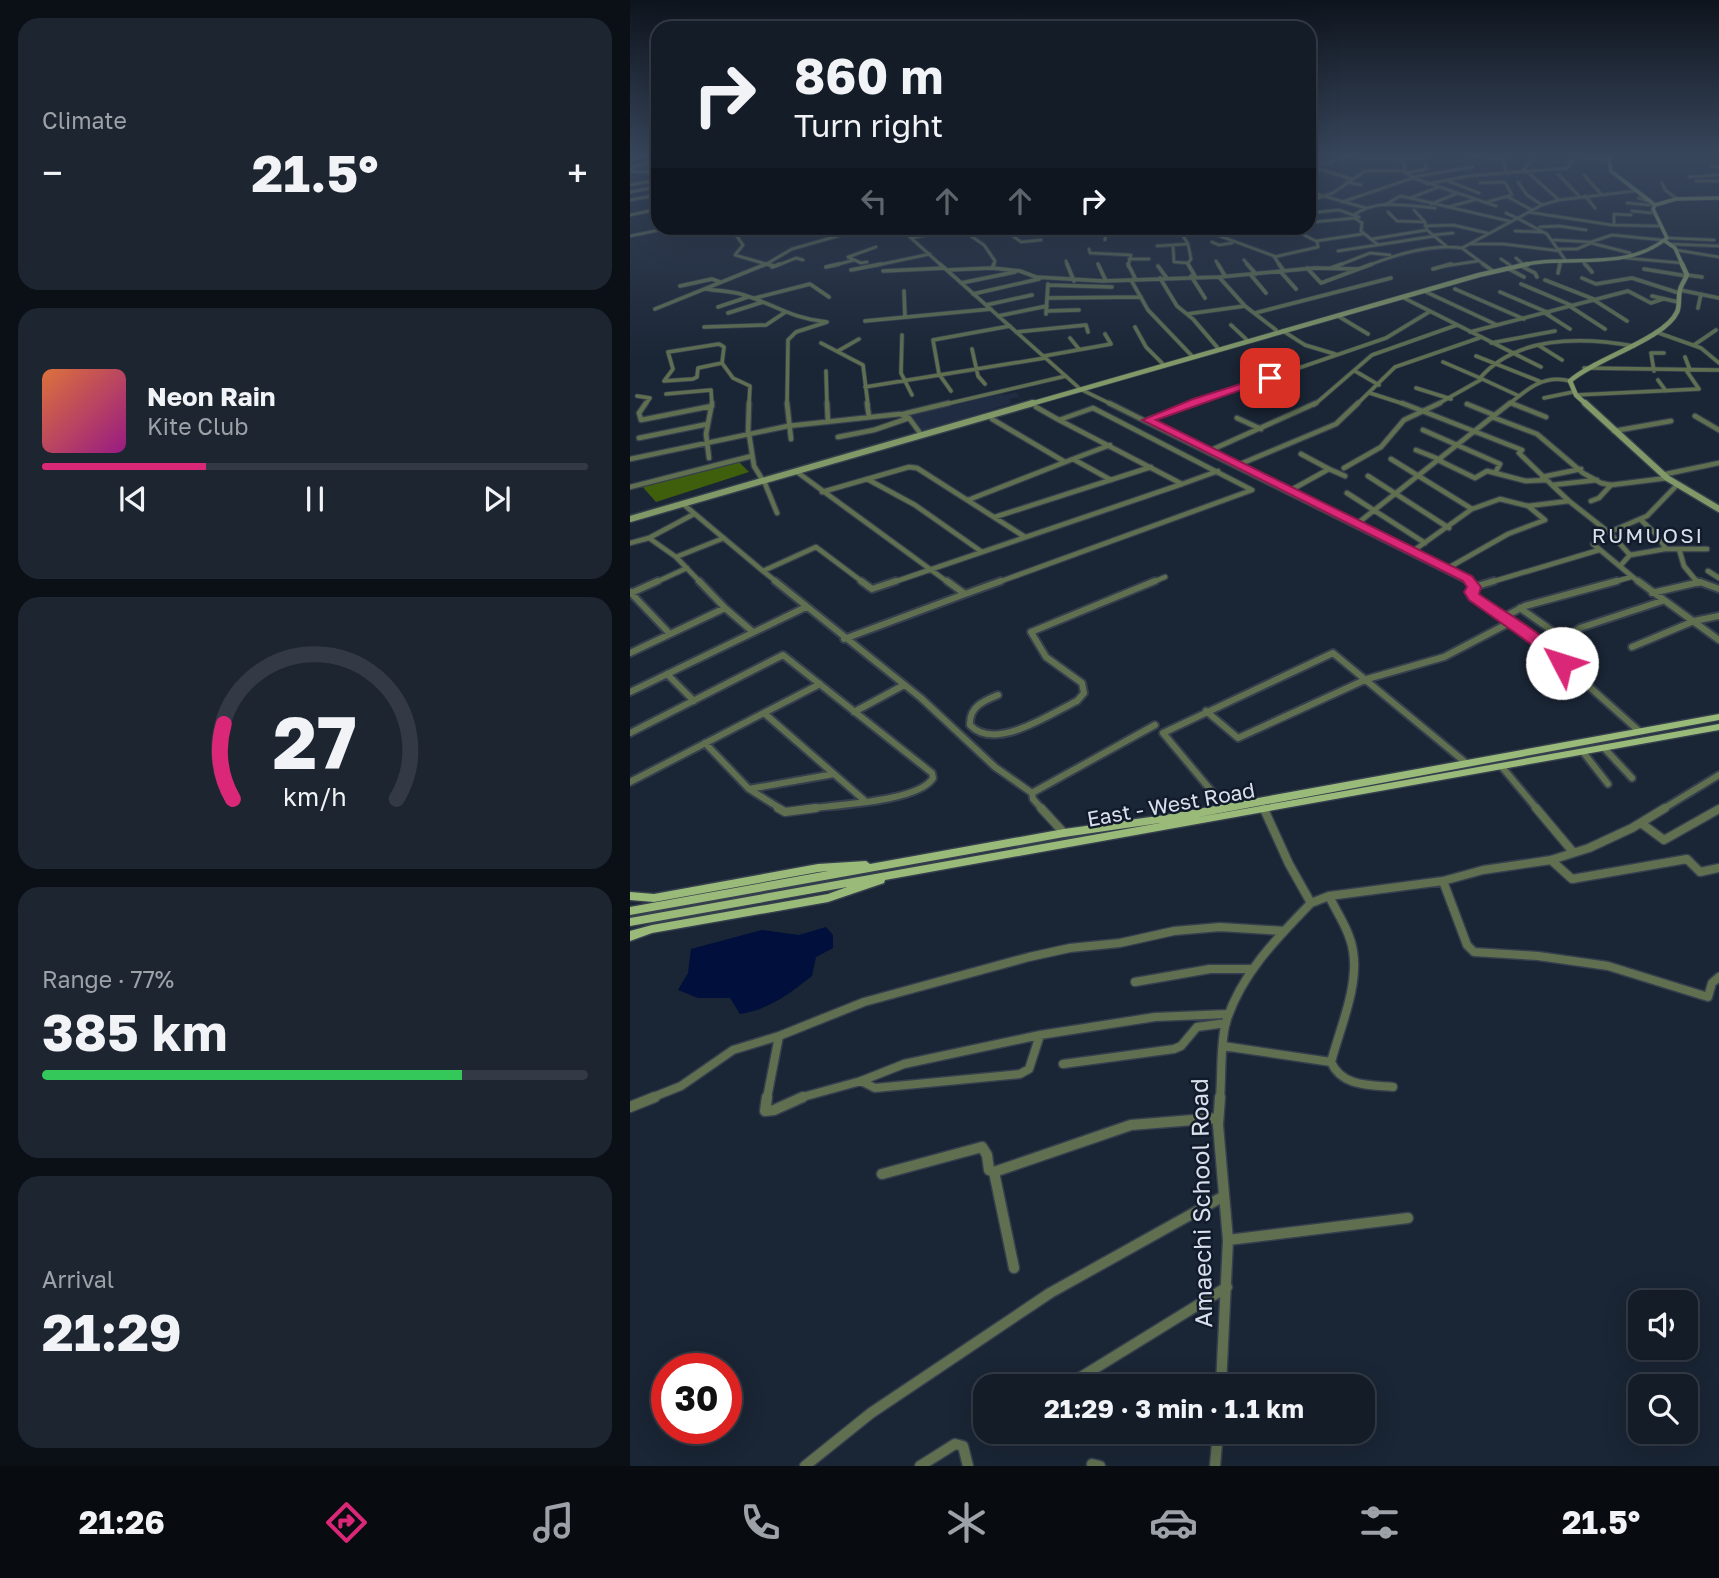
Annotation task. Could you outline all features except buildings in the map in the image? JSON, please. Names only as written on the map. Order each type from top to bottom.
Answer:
[{"type":"main road","points":[[1659,223],[1666,241]]},
{"type":"main road","points":[[1658,226],[1666,241],[1676,250],[1687,276],[1680,291],[1674,317],[1634,346],[1584,368],[1570,382],[1574,393],[1677,485],[1719,508]]},
{"type":"main road","points":[[630,517],[797,472],[1217,347],[1509,266],[1604,260],[1666,241]]},
{"type":"main road","points":[[1563,262],[1584,263],[1625,258],[1666,241]]},
{"type":"main road","points":[[630,517],[683,505],[920,433],[1491,271]]},
{"type":"main road","points":[[1667,476],[1719,508]]},
{"type":"main road","name":"East - West Road","points":[[630,922],[1064,833],[1165,819],[1224,806],[1719,717]]},
{"type":"main road","name":"East - West Road","points":[[630,911],[1264,809],[1719,727]]},
{"type":"main road","points":[[630,896],[654,898],[841,865],[895,868]]},
{"type":"main road","points":[[630,936],[652,929],[836,896],[895,868]]},
{"type":"street","points":[[1363,223],[1363,234]]},
{"type":"street","points":[[1411,223],[1453,225],[1487,233]]},
{"type":"street","points":[[1424,223],[1446,246]]},
{"type":"street","points":[[1462,248],[1505,223]]},
{"type":"street","points":[[1527,223],[1538,227],[1559,226],[1586,230]]},
{"type":"street","points":[[1598,223],[1614,223]]},
{"type":"street","points":[[1620,223],[1658,226]]},
{"type":"street","points":[[1372,239],[1416,232],[1426,226]]},
{"type":"street","points":[[1538,227],[1554,240],[1559,250],[1563,262],[1558,273]]},
{"type":"street","points":[[1408,228],[1416,232]]},
{"type":"street","points":[[630,230],[632,235],[651,232]]},
{"type":"street","points":[[1516,231],[1544,232]]},
{"type":"street","points":[[1338,251],[1453,233]]},
{"type":"street","points":[[1305,235],[1317,241],[1363,234],[1377,244]]},
{"type":"street","points":[[736,235],[743,244],[735,255],[774,266]]},
{"type":"street","points":[[655,310],[815,241],[839,235]]},
{"type":"street","points":[[908,235],[1079,388],[1448,568],[1468,579],[1474,587]]},
{"type":"street","points":[[912,238],[927,235]]},
{"type":"street","points":[[970,235],[988,248],[995,261],[992,268]]},
{"type":"street","points":[[1011,235],[1022,242],[1041,240]]},
{"type":"street","points":[[1104,240],[1105,235]]},
{"type":"street","points":[[1183,235],[1188,243],[1191,258],[1188,263]]},
{"type":"street","points":[[1217,235],[1232,243],[1260,249],[1274,257],[1296,289]]},
{"type":"street","points":[[1468,244],[1579,250],[1612,235],[1719,246]]},
{"type":"street","points":[[1554,240],[1591,243],[1630,253]]},
{"type":"street","points":[[1666,241],[1714,240]]},
{"type":"street","points":[[1274,257],[1318,247],[1317,241]]},
{"type":"street","points":[[1212,242],[1219,245],[1232,243]]},
{"type":"street","points":[[1157,246],[1188,243]]},
{"type":"street","points":[[1172,245],[1174,262],[1188,263]]},
{"type":"street","points":[[1307,268],[1324,283],[1336,275],[1391,256],[1446,246],[1462,248],[1491,271]]},
{"type":"street","points":[[876,247],[848,257],[879,263]]},
{"type":"street","points":[[1089,249],[1090,253],[1131,255],[1128,265],[1141,297],[1149,310],[1191,355]]},
{"type":"street","points":[[1676,250],[1719,257]]},
{"type":"street","points":[[1329,269],[1370,253],[1391,256]]},
{"type":"street","points":[[851,270],[930,254]]},
{"type":"street","points":[[768,268],[796,258],[803,260]]},
{"type":"street","points":[[1516,258],[1537,277]]},
{"type":"street","points":[[1625,258],[1682,263]]},
{"type":"street","points":[[1129,259],[1149,259]]},
{"type":"street","points":[[1501,259],[1524,277]]},
{"type":"street","points":[[825,267],[854,260]]},
{"type":"street","points":[[1244,260],[1266,293]]},
{"type":"street","points":[[1066,261],[1074,281]]},
{"type":"street","points":[[1216,261],[1225,276]]},
{"type":"street","points":[[1433,269],[1454,263],[1478,261]]},
{"type":"street","points":[[1188,263],[1205,299]]},
{"type":"street","points":[[1584,263],[1592,272]]},
{"type":"street","points":[[1098,264],[1106,281]]},
{"type":"street","points":[[1158,267],[1175,303],[1217,347]]},
{"type":"street","points":[[883,271],[992,268],[1047,278],[1106,281],[1219,277],[1307,268],[1358,269]]},
{"type":"street","points":[[1644,269],[1702,277]]},
{"type":"street","points":[[961,283],[1020,271]]},
{"type":"street","points":[[1219,277],[1245,306],[1280,331],[1310,347],[1335,354]]},
{"type":"street","points":[[1046,310],[1047,278]]},
{"type":"street","points":[[974,294],[1047,278]]},
{"type":"street","points":[[1255,313],[1391,278]]},
{"type":"street","points":[[1582,278],[1596,284],[1632,278],[1719,299]]},
{"type":"street","points":[[680,285],[712,279],[720,282]]},
{"type":"street","points":[[1545,280],[1595,300],[1627,321]]},
{"type":"street","points":[[718,307],[810,284],[829,297]]},
{"type":"street","points":[[1521,284],[1572,307],[1605,329]]},
{"type":"street","points":[[1048,285],[1112,287]]},
{"type":"street","points":[[706,289],[752,298],[806,320],[827,322],[796,332],[788,340],[788,426],[791,439]]},
{"type":"street","points":[[1455,289],[1524,319]]},
{"type":"street","points":[[904,291],[902,305],[905,317]]},
{"type":"street","points":[[1424,291],[1497,325]]},
{"type":"street","points":[[1470,332],[1628,291],[1653,303],[1663,299]]},
{"type":"street","points":[[1500,292],[1547,313],[1570,329]]},
{"type":"street","points":[[1699,308],[1701,294]]},
{"type":"street","points":[[985,305],[1032,295]]},
{"type":"street","points":[[1652,296],[1678,302]]},
{"type":"street","points":[[1048,298],[1141,297]]},
{"type":"street","points":[[1402,297],[1541,367]]},
{"type":"street","points":[[727,313],[763,302]]},
{"type":"street","points":[[1187,314],[1245,306]]},
{"type":"street","points":[[865,321],[991,309]]},
{"type":"street","points":[[998,316],[1046,310],[1079,310]]},
{"type":"street","points":[[1147,420],[1386,338],[1429,312]]},
{"type":"street","points":[[704,327],[765,325],[784,313]]},
{"type":"street","points":[[1338,316],[1368,334]]},
{"type":"street","points":[[1016,332],[1086,325],[1088,332]]},
{"type":"street","points":[[1231,325],[1246,339]]},
{"type":"street","points":[[1209,451],[1310,408],[1372,355],[1457,325]]},
{"type":"street","points":[[951,391],[939,374],[933,340],[1010,326]]},
{"type":"street","points":[[1136,327],[1146,347],[1162,363]]},
{"type":"street","points":[[1491,344],[1555,331]]},
{"type":"street","points":[[1693,345],[1716,331]]},
{"type":"street","points":[[1656,332],[1703,349],[1719,363]]},
{"type":"street","points":[[866,387],[1111,344],[1105,334]]},
{"type":"street","points":[[902,335],[902,380],[912,395]]},
{"type":"street","points":[[1070,338],[1079,349]]},
{"type":"street","points":[[1238,465],[1336,424],[1395,367],[1479,338]]},
{"type":"street","points":[[838,351],[859,339]]},
{"type":"street","points":[[1344,468],[1381,447],[1405,420],[1451,399],[1481,379],[1493,364],[1513,354],[1538,345],[1585,341],[1634,346]]},
{"type":"street","points":[[821,343],[861,363],[869,417]]},
{"type":"street","points":[[722,363],[698,368],[697,377],[693,379],[664,381],[673,369],[670,351],[719,344],[724,347],[722,363],[733,378],[750,386],[748,435],[751,456],[777,513]]},
{"type":"street","points":[[1538,345],[1562,360]]},
{"type":"street","points":[[972,349],[975,369],[985,384]]},
{"type":"street","points":[[1654,371],[1651,353],[1664,353]]},
{"type":"street","points":[[1476,356],[1539,381]]},
{"type":"street","points":[[1544,398],[1574,393],[1699,389],[1688,370],[1685,357]]},
{"type":"street","points":[[1443,362],[1519,396]]},
{"type":"street","points":[[1584,368],[1719,370]]},
{"type":"street","points":[[826,371],[828,422]]},
{"type":"street","points":[[1355,371],[1378,385]]},
{"type":"street","points":[[630,459],[788,426],[903,414],[1066,376]]},
{"type":"street","points":[[1357,523],[1441,461],[1457,444],[1539,381],[1555,377],[1570,382]]},
{"type":"street","points":[[1658,380],[1666,391]]},
{"type":"street","points":[[666,394],[710,388],[712,406],[708,424],[709,458]]},
{"type":"street","points":[[1416,388],[1451,399]]},
{"type":"street","points":[[1370,393],[1426,411],[1522,450],[1519,453],[1544,478],[1611,534],[1630,555]]},
{"type":"street","points":[[637,396],[649,398],[639,413],[641,420],[712,406]]},
{"type":"street","points":[[1510,403],[1546,417]]},
{"type":"street","points":[[1467,404],[1542,438],[1597,480],[1611,485],[1667,476],[1719,463]]},
{"type":"street","points":[[1036,407],[1182,484]]},
{"type":"street","points":[[845,639],[1252,490],[1096,409],[1059,420]]},
{"type":"street","points":[[903,414],[920,433]]},
{"type":"street","points":[[1695,416],[1719,430]]},
{"type":"street","points":[[838,437],[874,430],[909,418]]},
{"type":"street","points":[[1237,418],[1261,429]]},
{"type":"street","points":[[992,419],[1065,462]]},
{"type":"street","points":[[1707,424],[1719,419]]},
{"type":"street","points":[[1614,430],[1671,421]]},
{"type":"street","points":[[639,438],[708,424]]},
{"type":"street","points":[[1423,430],[1500,464],[1494,473]]},
{"type":"street","points":[[968,500],[1110,445]]},
{"type":"street","points":[[1416,450],[1475,478],[1487,471],[1526,481],[1581,469]]},
{"type":"street","points":[[1301,454],[1345,476]]},
{"type":"street","points":[[630,487],[751,456]]},
{"type":"street","points":[[1073,459],[1111,480]]},
{"type":"street","points":[[1391,459],[1472,509]]},
{"type":"street","points":[[822,492],[909,467],[918,468],[1025,537]]},
{"type":"street","points":[[995,517],[1151,467]]},
{"type":"street","points":[[1291,490],[1329,469]]},
{"type":"street","points":[[763,571],[816,547],[872,589],[1218,471]]},
{"type":"street","points":[[797,472],[965,594]]},
{"type":"street","points":[[1367,476],[1449,528]]},
{"type":"street","points":[[867,479],[915,505],[982,552]]},
{"type":"street","points":[[1552,485],[1597,480]]},
{"type":"street","points":[[1591,501],[1597,499],[1611,485]]},
{"type":"street","points":[[1611,534],[1641,520],[1677,485]]},
{"type":"street","points":[[1347,492],[1372,511],[1425,543]]},
{"type":"street","points":[[1413,551],[1449,528],[1472,509],[1500,499],[1528,506],[1569,501]]},
{"type":"street","points":[[683,505],[904,685],[995,766],[1032,793],[1033,799],[1064,833]]},
{"type":"street","points":[[1448,568],[1508,534],[1545,520],[1528,506]]},
{"type":"street","points":[[630,543],[649,538],[659,530],[682,524],[694,514]]},
{"type":"street","points":[[1641,520],[1657,535],[1666,549]]},
{"type":"street","points":[[649,538],[676,557],[725,608],[753,632]]},
{"type":"street","points":[[676,557],[724,538]]},
{"type":"street","points":[[1593,544],[1662,601],[1719,640]]},
{"type":"street","points":[[1620,566],[1630,555],[1666,549],[1707,548]]},
{"type":"street","points":[[1679,549],[1684,566],[1698,583]]},
{"type":"street","points":[[1474,587],[1599,550]]},
{"type":"street","points":[[670,634],[631,593],[687,568]]},
{"type":"street","points":[[1708,571],[1719,578]]},
{"type":"street","points":[[998,695],[976,705],[971,711],[970,724],[981,734],[990,736],[1010,733],[1077,701],[1084,693],[1082,683],[1048,660],[1036,647],[1031,632],[1165,577]]},
{"type":"street","points":[[1502,618],[1520,608],[1631,577]]},
{"type":"street","points":[[1652,593],[1698,583],[1719,589]]},
{"type":"street","points":[[1474,587],[1471,594],[1547,649],[1639,731]]},
{"type":"street","points":[[1547,649],[1592,623],[1662,601]]},
{"type":"street","points":[[630,692],[806,607]]},
{"type":"street","points":[[630,653],[725,608]]},
{"type":"street","points":[[1520,608],[1564,639]]},
{"type":"street","points":[[1632,647],[1694,621],[1719,616]]},
{"type":"street","points":[[1206,711],[1238,738],[1367,679],[1444,657],[1509,622]]},
{"type":"street","points":[[1224,806],[1163,733],[1333,653],[1465,762]]},
{"type":"street","points":[[630,733],[783,655],[932,772],[933,778],[929,785],[916,793],[785,812],[749,789],[705,743]]},
{"type":"street","points":[[667,674],[694,701]]},
{"type":"street","points":[[630,782],[820,684]]},
{"type":"street","points":[[854,712],[904,685]]},
{"type":"street","points":[[764,713],[864,800]]},
{"type":"street","points":[[1032,793],[1155,725]]},
{"type":"street","points":[[1604,748],[1632,778]]},
{"type":"street","points":[[1583,752],[1608,784]]},
{"type":"street","points":[[1502,767],[1573,852]]},
{"type":"street","points":[[749,789],[834,774]]},
{"type":"street","points":[[1264,809],[1289,864],[1311,903],[1329,896],[1443,881],[1483,870],[1551,859],[1641,823],[1719,775]]},
{"type":"street","points":[[1641,823],[1664,840],[1719,809]]},
{"type":"street","points":[[1551,859],[1572,879],[1686,859],[1700,872],[1719,869]]},
{"type":"street","points":[[1443,881],[1467,945],[1474,952],[1538,956],[1608,966],[1708,997],[1712,983],[1719,977]]},
{"type":"street","points":[[1329,896],[1350,938],[1354,953],[1353,973],[1331,1062],[1333,1071],[1339,1078],[1393,1087]]},
{"type":"street","name":"Amaechi School Road","points":[[1222,1374],[1228,1240],[1218,1118],[1227,1018],[1252,969],[1267,948],[1311,903]]},
{"type":"street","points":[[630,1107],[681,1086],[733,1050],[779,1036],[864,1002],[1029,957],[1120,943],[1174,931],[1220,927],[1284,931]]},
{"type":"street","points":[[1135,982],[1210,969],[1252,969]]},
{"type":"street","points":[[779,1036],[765,1111],[809,1094],[861,1081],[904,1064],[1040,1035],[1154,1017],[1227,1018]]},
{"type":"street","points":[[1063,1064],[1174,1049],[1183,1045],[1190,1031],[1196,1027],[1227,1018]]},
{"type":"street","points":[[861,1081],[875,1088],[1020,1074],[1029,1069],[1040,1035]]},
{"type":"street","points":[[1223,1046],[1331,1062]]},
{"type":"street","points":[[993,1172],[1131,1125],[1218,1118]]},
{"type":"street","points":[[882,1174],[982,1147],[987,1155],[989,1170],[993,1172],[1014,1268]]},
{"type":"street","points":[[804,1466],[872,1413],[1050,1293],[1224,1196]]},
{"type":"street","points":[[1228,1240],[1408,1218]]},
{"type":"street","points":[[1086,1374],[1227,1287]]},
{"type":"street","points":[[920,1466],[955,1444],[963,1446],[968,1466]]},
{"type":"street","points":[[1215,1466],[1217,1444]]},
{"type":"shaded area","points":[[1000,390],[1004,395],[1016,392],[1020,397],[1009,399],[1012,403],[921,432],[907,413]]},
{"type":"green space","points":[[736,459],[749,472],[656,502],[640,484]]},
{"type":"water","points":[[826,927],[833,935],[833,948],[816,957],[812,976],[770,1005],[740,1014],[730,998],[698,998],[678,990],[688,973],[691,949],[762,930],[799,935]]},
{"type":"district","name":"RUMUOSI","points":[[1648,536]]},
{"type":"route","points":[[1270,378],[1196,401],[1147,420],[1468,579],[1474,587],[1471,594],[1474,597],[1547,649],[1562,663]]}]
